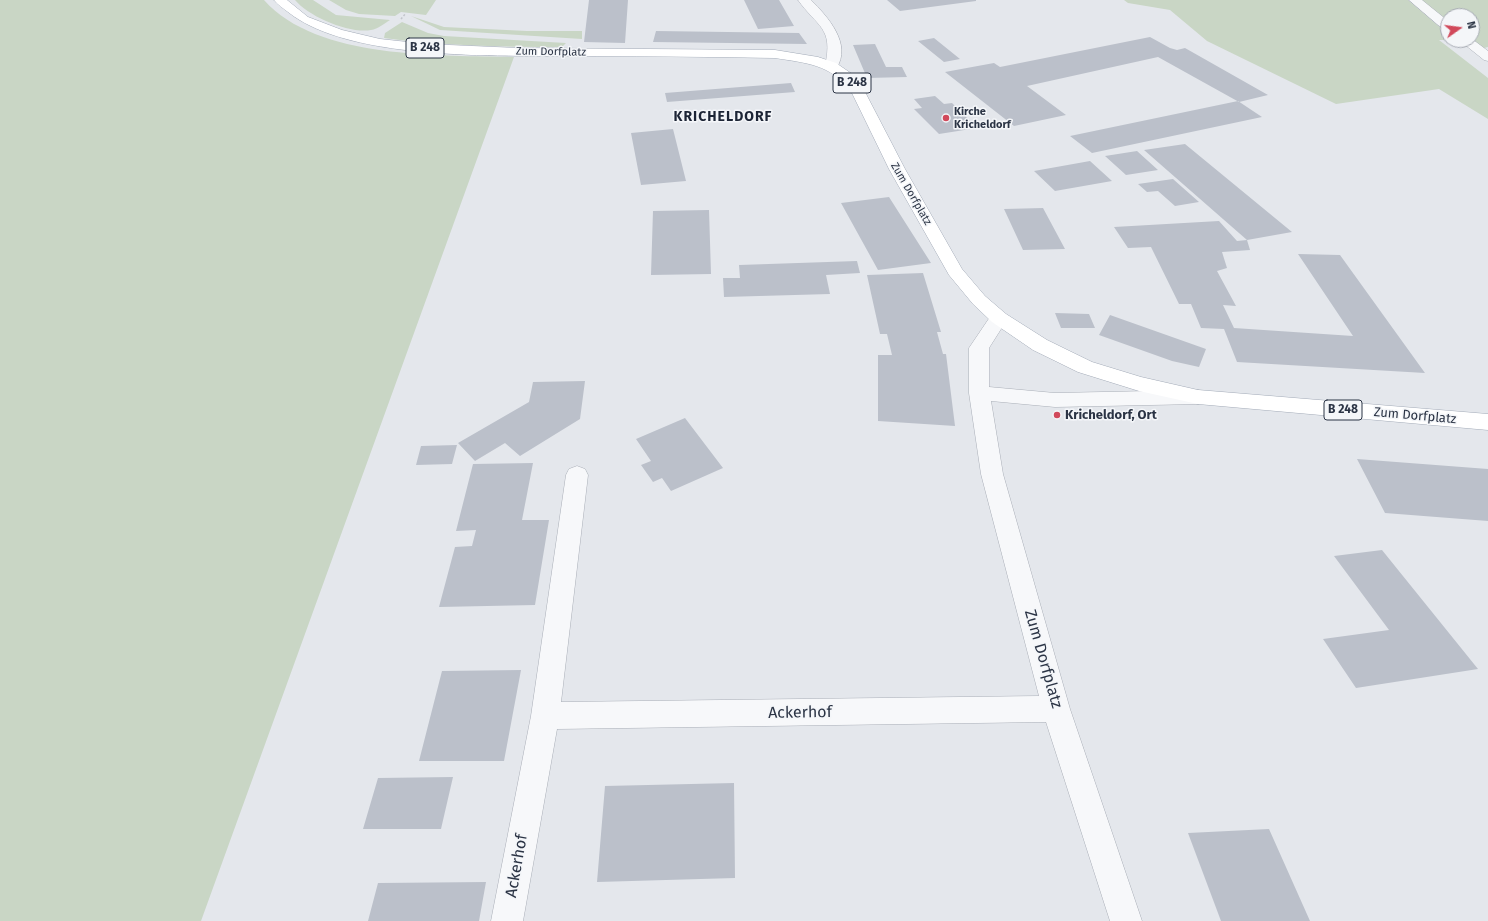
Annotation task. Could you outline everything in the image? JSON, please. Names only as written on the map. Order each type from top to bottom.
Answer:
[{"type":"main road","name":"Zum Dorfplatz","points":[[280,0],[302,18],[323,28],[359,38],[404,46],[512,52],[775,54],[814,60],[831,66],[847,77],[857,90],[897,169],[955,272],[979,300],[999,318],[1040,345],[1085,367],[1140,384],[1198,398],[1488,422]]},
{"type":"street","points":[[804,0],[818,13],[832,33],[836,52],[831,66]]},
{"type":"street","points":[[1414,0],[1440,21]]},
{"type":"street","points":[[1476,48],[1488,56]]},
{"type":"street","name":"Zum Dorfplatz","points":[[999,318],[979,348],[979,393],[992,474],[1056,709],[1126,921]]},
{"type":"street","name":"Zum Dorfplatz","points":[[979,393],[1055,400],[1198,398]]},
{"type":"street","name":"Ackerhof","points":[[507,921],[545,716],[577,476]]},
{"type":"street","name":"Ackerhof","points":[[545,716],[1056,709]]},
{"type":"green space","points":[[0,0],[264,0],[287,20],[315,34],[347,44],[417,54],[514,57],[201,921],[0,921]]},
{"type":"green space","points":[[295,0],[313,0],[336,15],[390,20],[371,30],[362,31],[341,27],[320,18],[301,6]]},
{"type":"green space","points":[[329,0],[436,0],[426,15],[401,12],[395,16],[359,14],[346,10]]},
{"type":"green space","points":[[1124,0],[1408,0],[1440,27],[1440,48],[1449,48],[1488,78],[1488,119],[1439,89],[1336,104],[1207,41],[1170,10],[1128,3]]},
{"type":"green space","points":[[1421,0],[1488,0],[1488,47],[1484,48],[1480,45],[1480,8],[1440,8],[1440,16]]},
{"type":"green space","points":[[411,16],[444,27],[527,31],[582,31],[582,39],[440,30]]},
{"type":"green space","points":[[402,22],[428,33],[444,36],[566,43],[562,47],[495,46],[428,43],[384,38],[385,33]]},
{"type":"building","points":[[589,0],[628,0],[625,43],[584,42]]},
{"type":"building","points":[[744,0],[779,0],[794,26],[758,29]]},
{"type":"building","points":[[887,0],[976,0],[976,1],[900,11]]},
{"type":"building","points":[[656,31],[799,33],[807,44],[653,42]]},
{"type":"building","points":[[1150,37],[1170,48],[1177,50],[1185,48],[1268,95],[1239,102],[1158,57],[1027,86],[1066,115],[1014,126],[945,72],[994,63],[1000,67]]},
{"type":"building","points":[[934,38],[960,59],[944,62],[918,41]]},
{"type":"building","points":[[875,44],[886,67],[902,67],[907,77],[867,78],[853,45]]},
{"type":"building","points":[[791,83],[795,92],[667,102],[665,93]]},
{"type":"building","name":"Kirche Kricheldorf","points":[[935,96],[944,104],[952,103],[977,128],[939,134],[914,109],[922,108],[914,99]]},
{"type":"building","points":[[1238,101],[1262,117],[1092,153],[1070,136]]},
{"type":"building","points":[[673,129],[686,181],[641,185],[631,133]]},
{"type":"building","points":[[1185,144],[1292,232],[1247,240],[1144,150]]},
{"type":"building","points":[[1137,151],[1158,170],[1126,175],[1105,156]]},
{"type":"building","points":[[1090,161],[1112,181],[1055,191],[1034,171]]},
{"type":"building","points":[[1173,179],[1199,202],[1175,206],[1158,191],[1147,192],[1138,184]]},
{"type":"building","points":[[889,197],[931,263],[878,270],[841,203]]},
{"type":"building","points":[[1043,208],[1065,249],[1023,250],[1004,209]]},
{"type":"building","points":[[709,210],[711,274],[651,275],[653,211]]},
{"type":"building","points":[[1219,221],[1237,241],[1247,240],[1250,250],[1222,252],[1227,268],[1217,271],[1236,306],[1223,305],[1234,328],[1353,336],[1298,254],[1340,255],[1425,373],[1237,362],[1224,329],[1201,328],[1191,304],[1179,304],[1151,247],[1128,248],[1114,227]]},
{"type":"building","points":[[857,261],[860,273],[826,275],[830,294],[724,297],[723,278],[740,278],[739,265]]},
{"type":"building","points":[[923,273],[941,332],[937,332],[943,354],[946,354],[955,426],[878,421],[878,355],[892,355],[887,334],[880,334],[867,275]]},
{"type":"building","points":[[1055,313],[1089,314],[1095,328],[1061,328]]},
{"type":"building","points":[[1110,315],[1206,349],[1199,367],[1172,361],[1099,335]]},
{"type":"building","points":[[585,381],[580,419],[520,456],[505,443],[475,461],[458,443],[529,402],[533,382]]},
{"type":"building","points":[[685,418],[723,468],[671,491],[662,478],[653,482],[641,465],[651,461],[636,439]]},
{"type":"building","points":[[457,445],[452,464],[416,465],[421,446]]},
{"type":"building","points":[[1357,459],[1488,469],[1488,521],[1385,513]]},
{"type":"building","points":[[533,463],[522,520],[549,520],[535,605],[439,607],[455,547],[472,546],[476,530],[456,531],[473,464]]},
{"type":"building","points":[[1382,550],[1478,669],[1356,688],[1323,639],[1389,630],[1334,556]]},
{"type":"building","points":[[521,670],[504,761],[419,761],[442,671]]},
{"type":"building","points":[[453,777],[441,829],[363,829],[378,778]]},
{"type":"building","points":[[734,783],[735,878],[597,882],[605,786]]},
{"type":"building","points":[[1269,829],[1310,921],[1221,921],[1188,833]]},
{"type":"building","points":[[486,882],[479,921],[368,921],[378,883]]},
{"type":"place","name":"Kirche Kricheldorf","points":[[946,118]]},
{"type":"place","name":"Kricheldorf, Ort","points":[[1057,415]]},
{"type":"district","name":"KRICHELDORF","points":[[723,117]]}]
